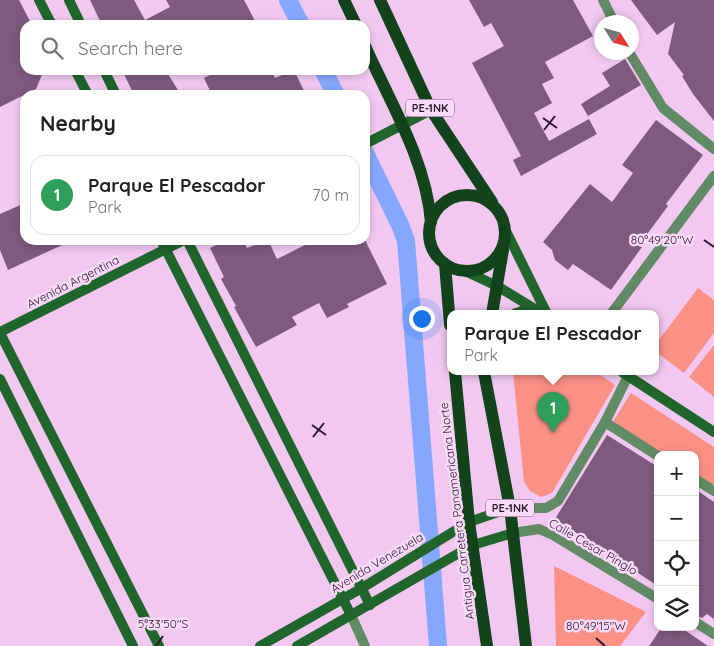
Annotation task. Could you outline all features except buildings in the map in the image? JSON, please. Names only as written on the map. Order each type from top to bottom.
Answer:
[{"type":"main road","points":[[344,0],[354,20]]},
{"type":"main road","name":"PE-1NK","points":[[380,0],[432,110],[503,218],[505,229],[504,246],[493,310]]},
{"type":"main road","name":"PE-1NK","points":[[370,57],[422,171],[429,197],[431,222],[429,234],[431,246],[445,264]]},
{"type":"main road","points":[[431,222],[436,211],[444,203],[466,195],[482,198],[497,208]]},
{"type":"main road","points":[[449,310],[445,264],[465,272],[477,270],[488,265],[498,257],[504,246]]},
{"type":"main road","name":"Antigua Carretera Panamericana Norte","points":[[455,375],[469,522],[487,646]]},
{"type":"main road","name":"PE-1NK","points":[[485,375],[510,508],[526,646]]},
{"type":"street","points":[[39,0],[49,20]]},
{"type":"street","points":[[69,0],[79,20]]},
{"type":"street","points":[[603,0],[610,15]]},
{"type":"street","points":[[634,60],[663,108],[714,149]]},
{"type":"street","points":[[78,75],[85,90]]},
{"type":"street","points":[[106,75],[114,90]]},
{"type":"street","points":[[370,141],[432,110]]},
{"type":"street","points":[[614,310],[714,176]]},
{"type":"street","points":[[505,229],[542,310]]},
{"type":"street","name":"Avenida Argentina","points":[[0,333],[162,245]]},
{"type":"street","points":[[165,245],[365,646]]},
{"type":"street","points":[[190,245],[370,605]]},
{"type":"street","points":[[465,272],[497,286],[537,310]]},
{"type":"street","points":[[0,333],[159,646]]},
{"type":"street","points":[[510,508],[546,508],[558,501],[604,422],[625,375]]},
{"type":"street","points":[[627,375],[714,432]]},
{"type":"street","points":[[0,380],[133,646]]},
{"type":"street","points":[[604,422],[654,453]]},
{"type":"street","points":[[699,482],[714,491]]},
{"type":"street","name":"Avenida Venezuela","points":[[260,646],[362,588],[469,522],[510,508]]},
{"type":"street","name":"Calle Cesar Pinglo","points":[[513,533],[539,529],[553,535],[654,597]]},
{"type":"street","points":[[297,646],[473,546],[513,533]]},
{"type":"street","points":[[699,625],[714,634]]},
{"type":"shaded area","points":[[698,288],[714,300],[714,333],[684,373],[659,354],[659,340]]},
{"type":"shaded area","points":[[714,345],[714,397],[689,377]]},
{"type":"shaded area","points":[[513,375],[600,375],[615,385],[552,493],[541,497],[530,491],[524,482]]},
{"type":"shaded area","points":[[631,393],[714,447],[714,486],[699,477],[699,451],[658,451],[612,423]]},
{"type":"shaded area","points":[[554,566],[646,612],[620,646],[556,646]]},
{"type":"waterway","points":[[288,0],[298,20]]},
{"type":"waterway","points":[[326,75],[333,90]]},
{"type":"waterway","points":[[370,163],[406,241],[438,646]]},
{"type":"place","name":"Parque El Pescador","points":[[553,433]]}]
